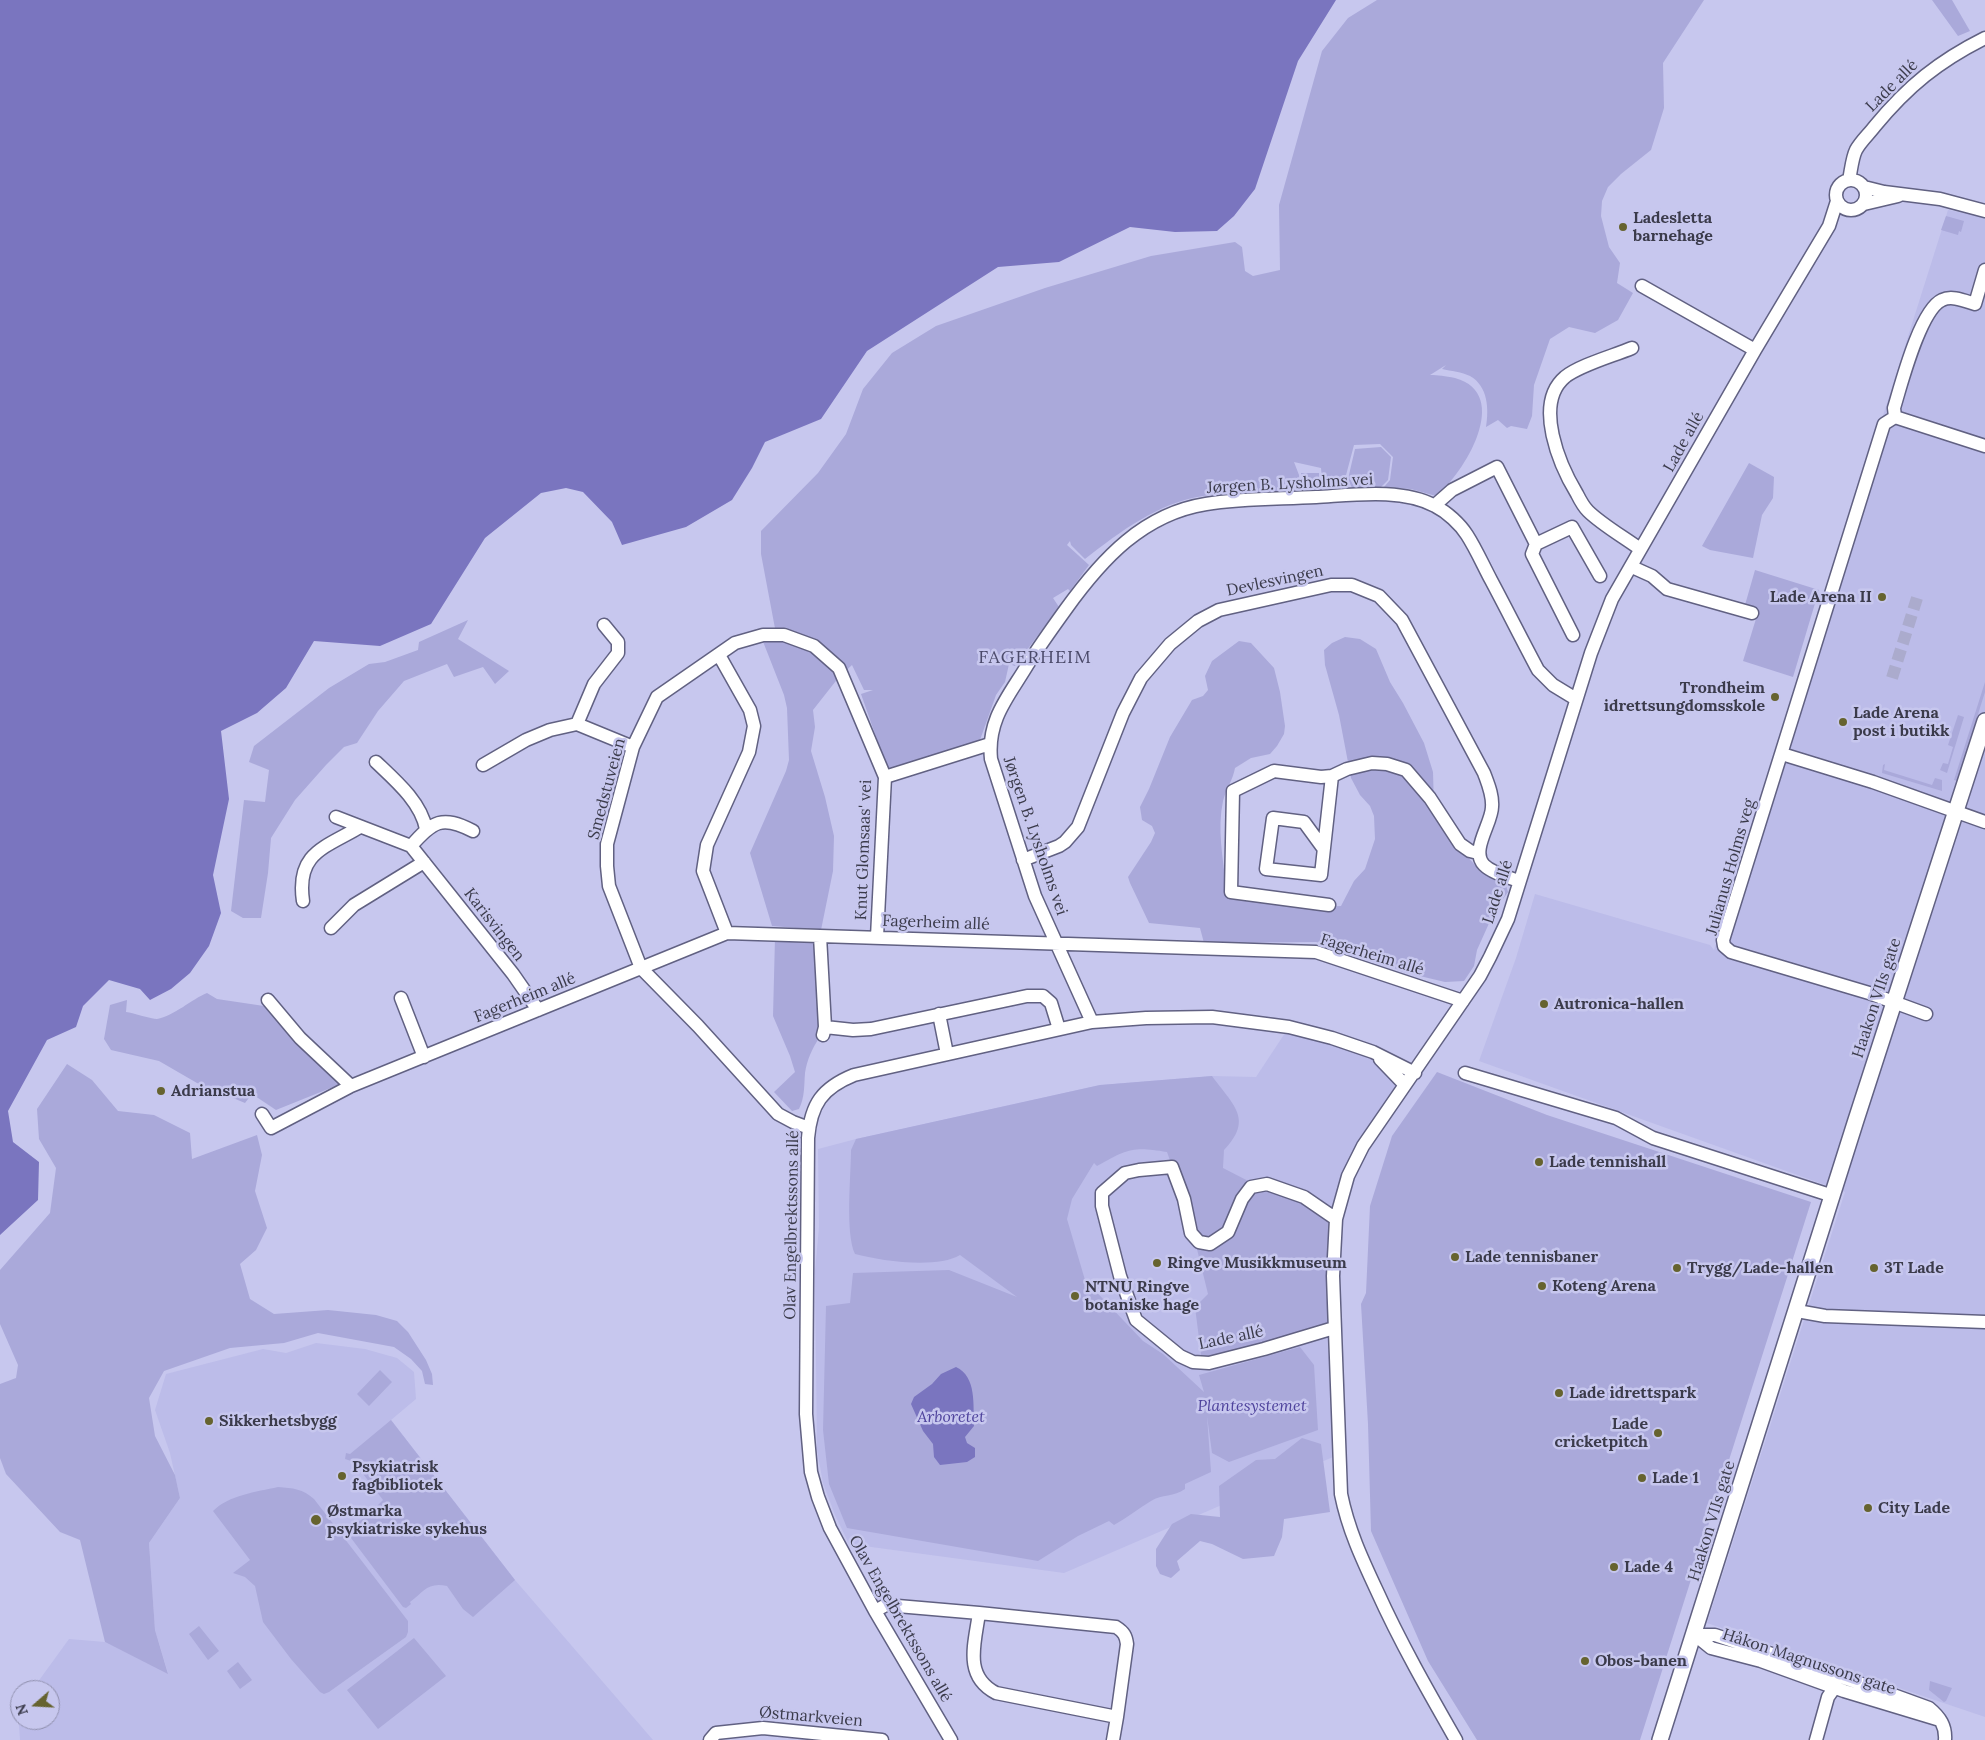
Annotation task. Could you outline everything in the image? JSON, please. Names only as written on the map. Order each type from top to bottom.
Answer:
[{"type":"main road","name":"Haakon VIIs gate","points":[[1660,1740],[1833,1196],[1887,1000],[1956,810],[1985,721]]},
{"type":"street","name":"Lade allé","points":[[1849,180],[1855,151],[1891,107],[1917,80],[1933,68],[1952,55],[1985,38]]},
{"type":"street","points":[[1864,204],[1866,196],[1864,187],[1858,181],[1849,180],[1838,187],[1841,205],[1856,210],[1864,204],[1905,194]]},
{"type":"street","points":[[1864,187],[1940,199],[1985,211]]},
{"type":"street","name":"Lade allé","points":[[1456,1740],[1394,1629],[1353,1540],[1345,1514],[1341,1494],[1334,1328],[1333,1276],[1336,1219],[1348,1176],[1363,1146],[1463,1001],[1490,957],[1500,936],[1590,653],[1612,598],[1632,567],[1640,549],[1841,205]]},
{"type":"street","points":[[1985,270],[1976,304],[1958,299],[1941,300],[1927,316],[1913,348],[1894,408],[1895,417],[1985,446]]},
{"type":"street","points":[[1642,286],[1755,350]]},
{"type":"street","points":[[1632,348],[1575,371],[1564,378],[1556,388],[1552,400],[1550,422],[1562,465],[1570,483],[1587,510],[1640,549]]},
{"type":"street","name":"Julianus Holms veg","points":[[1887,1000],[1731,952],[1724,946],[1724,935],[1884,424],[1895,417]]},
{"type":"street","points":[[1434,505],[1452,490],[1497,467],[1536,544]]},
{"type":"street","name":"Jørgen B. Lysholms vei","points":[[1092,1022],[1035,896],[991,760],[990,744],[992,730],[1007,694],[1086,581],[1115,549],[1131,536],[1177,511],[1205,504],[1237,500],[1389,494],[1404,495],[1434,505],[1448,514],[1466,534],[1538,670],[1553,685],[1576,698]]},
{"type":"street","points":[[1573,635],[1532,554],[1536,544],[1572,527],[1600,576]]},
{"type":"street","points":[[1632,567],[1652,576],[1667,589],[1752,614]]},
{"type":"street","name":"Devlesvingen","points":[[1023,860],[1059,846],[1078,827],[1123,712],[1141,678],[1170,644],[1198,621],[1219,610],[1303,590],[1342,584],[1364,589],[1379,596],[1402,620],[1484,773],[1490,790],[1492,808],[1478,853]]},
{"type":"street","points":[[577,724],[594,684],[618,653],[618,642],[604,625]]},
{"type":"street","name":"Knut Glomsaas' vei","points":[[719,654],[735,643],[763,635],[784,636],[814,646],[840,668],[884,777],[877,937]]},
{"type":"street","points":[[719,654],[750,710],[754,726],[749,752],[707,845],[703,871],[726,933]]},
{"type":"street","name":"Smedstuveien","points":[[719,654],[657,697],[633,747],[607,844],[609,886],[641,968],[686,1013],[778,1114],[809,1128]]},
{"type":"street","points":[[483,765],[526,740],[550,730],[577,724],[633,747]]},
{"type":"street","points":[[884,777],[990,744]]},
{"type":"street","points":[[1782,754],[1956,810],[1985,822]]},
{"type":"street","points":[[376,762],[406,792],[424,821],[426,829]]},
{"type":"street","points":[[1329,904],[1231,892],[1233,791],[1274,771],[1321,777],[1332,776],[1346,769],[1372,763],[1387,764],[1406,770],[1430,798],[1460,844],[1470,851],[1478,853],[1485,866],[1519,881]]},
{"type":"street","points":[[1323,848],[1304,822],[1272,818],[1266,869],[1321,875],[1332,776]]},
{"type":"street","points":[[336,817],[411,846],[426,829],[445,822],[456,822],[473,831]]},
{"type":"street","points":[[303,901],[301,891],[303,869],[309,858],[360,827]]},
{"type":"street","name":"Karisvingen","points":[[411,846],[538,1010]]},
{"type":"street","points":[[331,928],[354,905],[424,862]]},
{"type":"street","name":"Fagerheim allé","points":[[262,1114],[271,1128],[351,1086],[726,933],[1055,942],[1316,952],[1463,1001]]},
{"type":"street","points":[[820,936],[824,1031],[871,1030],[1027,996],[1043,996],[1050,1004],[1059,1029]]},
{"type":"street","points":[[401,998],[424,1057]]},
{"type":"street","points":[[268,1000],[300,1038],[351,1086]]},
{"type":"street","points":[[1887,1000],[1926,1014]]},
{"type":"street","points":[[939,1014],[947,1054]]},
{"type":"street","name":"Olav Engelbrektssons allé","points":[[946,1739],[830,1528],[818,1497],[810,1465],[806,1414],[809,1128],[811,1114],[816,1103],[833,1086],[864,1073],[1092,1022],[1146,1018],[1212,1017],[1289,1027],[1332,1038],[1373,1052],[1415,1073]]},
{"type":"street","name":"Olav Engelbrektssons allé","points":[[1373,1052],[1406,1085]]},
{"type":"street","points":[[1465,1073],[1616,1118],[1653,1138],[1833,1196]]},
{"type":"street","name":"Lade allé","points":[[1334,1328],[1256,1351],[1209,1362],[1193,1362],[1180,1356],[1136,1320],[1120,1276],[1102,1206],[1102,1193],[1125,1174],[1139,1170],[1172,1167],[1184,1199],[1191,1233],[1199,1242],[1210,1244],[1228,1232],[1242,1200],[1252,1187],[1267,1184],[1304,1197],[1336,1219]]},
{"type":"street","points":[[1796,1311],[1825,1316],[1985,1322]]},
{"type":"street","points":[[875,1611],[886,1605],[979,1612],[1120,1630],[1126,1637],[1127,1644],[1113,1740]]},
{"type":"street","points":[[979,1612],[973,1662],[976,1675],[985,1687],[996,1693],[1117,1717]]},
{"type":"street","name":"Håkon Magnussons gate","points":[[1694,1634],[1711,1648],[1761,1661],[1926,1717],[1940,1720]]},
{"type":"street","name":"Håkon Magnussons gate","points":[[1694,1634],[1715,1635],[1874,1688],[1929,1708],[1940,1720]]},
{"type":"street","points":[[1816,1740],[1828,1698],[1835,1687]]},
{"type":"street","points":[[1940,1720],[1945,1730],[1945,1740]]},
{"type":"street","name":"Østmarkveien","points":[[710,1740],[716,1733],[763,1728],[882,1740]]},
{"type":"shaded area","points":[[0,0],[1336,0],[1298,61],[1255,189],[1234,216],[1217,231],[1175,232],[1130,227],[1059,262],[998,267],[867,351],[821,419],[765,442],[752,468],[732,500],[686,527],[622,545],[612,522],[583,492],[566,488],[541,493],[485,538],[431,624],[380,646],[314,641],[286,688],[257,713],[221,731],[229,799],[213,875],[221,913],[209,946],[190,973],[171,989],[150,1000],[140,989],[109,980],[83,1006],[76,1027],[47,1040],[8,1111],[13,1142],[39,1162],[38,1200],[0,1235]]},
{"type":"shaded area","points":[[1948,210],[1985,217],[1985,1717],[1707,1623],[1845,1192],[1479,1061],[1516,958],[1535,894],[1710,945],[1714,950]]},
{"type":"shaded area","name":"NTNU Ringve botaniske hage","points":[[1289,1027],[1373,1052],[1405,1085],[1363,1146],[1336,1219],[1340,1454],[1064,1573],[849,1544],[835,1515],[823,1483],[817,1450],[815,1271],[819,1227],[818,1149],[1100,1085],[1212,1076],[1256,1077]]},
{"type":"shaded area","name":"Østmarka psykiatriske sykehus","points":[[316,1343],[365,1349],[397,1358],[414,1372],[416,1399],[391,1420],[515,1580],[653,1740],[20,1740],[19,1730],[60,1730],[60,1680],[39,1680],[69,1639],[105,1642],[168,1673],[155,1630],[149,1543],[180,1498],[170,1453],[155,1410],[166,1374],[263,1349],[286,1353]]},
{"type":"shaded area","points":[[956,1367],[968,1377],[971,1385],[974,1426],[965,1437],[967,1443],[975,1448],[975,1457],[967,1462],[940,1465],[934,1457],[933,1444],[923,1431],[911,1404],[914,1397],[932,1384],[941,1374]]},
{"type":"green space","points":[[1377,0],[1704,0],[1663,63],[1664,108],[1651,150],[1608,187],[1602,201],[1601,216],[1609,247],[1620,263],[1617,283],[1633,293],[1618,320],[1595,333],[1569,327],[1550,339],[1534,385],[1532,416],[1527,429],[1511,426],[1507,428],[1498,420],[1486,427],[1486,398],[1481,386],[1470,376],[1442,369],[1446,365],[1430,375],[1455,378],[1472,387],[1480,400],[1482,417],[1478,435],[1470,453],[1459,471],[1436,496],[1411,489],[1384,487],[1390,480],[1393,457],[1380,444],[1354,445],[1345,479],[1322,479],[1321,468],[1294,462],[1299,475],[1300,490],[1227,493],[1186,500],[1155,512],[1141,520],[1112,538],[1085,559],[1071,545],[1070,541],[1067,545],[1089,565],[1070,591],[1068,589],[1053,598],[1059,607],[1015,666],[1009,664],[1005,682],[996,695],[980,740],[888,771],[861,694],[873,690],[864,690],[852,665],[839,677],[813,710],[815,727],[811,751],[834,836],[833,871],[821,930],[772,926],[750,853],[789,760],[787,708],[784,695],[762,639],[777,639],[761,554],[761,531],[818,473],[846,434],[863,389],[892,353],[936,326],[1045,288],[1151,256],[1235,242],[1242,247],[1245,271],[1253,276],[1280,270],[1279,205],[1322,51],[1348,18]]},
{"type":"green space","points":[[1932,0],[1952,0],[1970,31],[1958,36]]},
{"type":"green space","points":[[1946,216],[1964,221],[1961,232],[1959,231],[1958,235],[1941,230]]},
{"type":"green space","points":[[1381,447],[1391,457],[1388,480],[1381,487],[1352,488],[1348,479],[1355,449]]},
{"type":"green space","points":[[1749,463],[1774,477],[1773,498],[1762,515],[1753,558],[1710,550],[1702,546]]},
{"type":"green space","points":[[1301,473],[1319,473],[1320,489],[1303,490]]},
{"type":"green space","points":[[1755,570],[1819,590],[1793,677],[1743,661],[1759,609],[1745,605]]},
{"type":"green space","points":[[468,620],[458,639],[509,671],[495,684],[483,667],[454,677],[447,664],[404,681],[378,711],[357,743],[344,747],[295,800],[271,838],[261,918],[243,918],[231,911],[244,800],[265,802],[269,770],[249,762],[254,746],[329,688],[369,664],[385,662],[418,650],[419,642]]},
{"type":"green space","points":[[1345,637],[1360,639],[1376,649],[1390,682],[1424,743],[1433,772],[1434,806],[1462,851],[1476,866],[1505,882],[1508,892],[1495,910],[1477,950],[1474,966],[1464,981],[1445,982],[1403,972],[1374,959],[1316,942],[1204,943],[1200,928],[1149,923],[1130,883],[1128,877],[1155,833],[1152,826],[1142,820],[1140,807],[1170,737],[1192,700],[1203,696],[1208,690],[1205,676],[1212,661],[1239,641],[1251,643],[1274,668],[1285,726],[1284,734],[1270,754],[1251,758],[1235,768],[1224,797],[1221,812],[1221,833],[1226,885],[1323,907],[1341,906],[1354,881],[1365,869],[1375,839],[1374,816],[1370,806],[1360,795],[1351,778],[1339,715],[1325,665],[1324,650],[1332,643]]},
{"type":"green space","points":[[1985,682],[1985,692],[1957,781],[1954,780]]},
{"type":"green space","points":[[1958,715],[1964,717],[1947,773],[1940,770],[1943,763],[1948,764],[1953,747],[1948,745]]},
{"type":"green space","points":[[1885,764],[1884,770],[1932,785],[1935,778],[1942,780],[1942,791],[1882,773],[1883,765]]},
{"type":"green space","points":[[775,938],[815,940],[819,1038],[807,1064],[801,1105],[799,1109],[792,1111],[774,1092],[795,1072],[773,1016]]},
{"type":"green space","points":[[207,993],[217,999],[264,1006],[343,1083],[276,1110],[252,1094],[245,1103],[197,1083],[159,1061],[111,1050],[104,1039],[110,1005],[127,1000],[126,1012],[157,1019],[170,1015]]},
{"type":"green space","points":[[67,1064],[92,1080],[118,1111],[154,1115],[190,1133],[192,1159],[257,1135],[262,1155],[255,1191],[267,1228],[256,1250],[240,1264],[250,1299],[274,1314],[328,1310],[376,1315],[397,1321],[408,1332],[426,1360],[432,1374],[433,1385],[425,1384],[422,1371],[411,1359],[394,1347],[318,1333],[284,1343],[230,1348],[164,1371],[149,1398],[155,1436],[175,1475],[180,1498],[149,1543],[155,1630],[168,1674],[105,1642],[80,1540],[60,1532],[6,1474],[0,1458],[0,1384],[16,1378],[18,1365],[0,1324],[0,1270],[50,1213],[56,1168],[39,1139],[37,1109]]},
{"type":"green space","name":"Lade idrettspark","points":[[1437,1072],[1547,1115],[1811,1202],[1640,1740],[1477,1740],[1428,1661],[1371,1531],[1368,1424],[1361,1304],[1366,1293],[1370,1206],[1392,1136]]},
{"type":"green space","name":"NTNU Ringve botaniske hage","points":[[1212,1076],[1233,1104],[1239,1121],[1238,1129],[1233,1139],[1224,1150],[1223,1168],[1258,1186],[1228,1232],[1199,1242],[1167,1152],[1146,1149],[1130,1150],[1097,1166],[1094,1163],[1072,1199],[1067,1219],[1085,1280],[1143,1341],[1163,1354],[1204,1392],[1199,1375],[1300,1347],[1314,1365],[1318,1430],[1229,1462],[1212,1453],[1207,1416],[1211,1472],[1185,1484],[1185,1489],[1181,1492],[1159,1497],[1114,1525],[1109,1521],[1078,1536],[1038,1561],[847,1528],[829,1484],[823,1430],[826,1306],[850,1303],[853,1273],[949,1270],[1017,1297],[960,1255],[938,1262],[924,1263],[894,1261],[855,1254],[850,1233],[849,1204],[851,1150],[856,1139],[1100,1085]]},
{"type":"green space","points":[[1267,1187],[1302,1199],[1332,1219],[1331,1320],[1316,1332],[1202,1362],[1195,1307],[1208,1294],[1196,1245],[1210,1247],[1254,1190]]},
{"type":"green space","points":[[380,1370],[392,1382],[369,1406],[357,1394]]},
{"type":"green space","points":[[391,1420],[515,1580],[473,1617],[463,1609],[447,1586],[440,1585],[435,1585],[423,1591],[406,1608],[403,1607],[345,1530],[366,1517],[383,1500],[354,1462],[345,1459],[346,1453],[350,1454]]},
{"type":"green space","points":[[1302,1438],[1321,1444],[1330,1512],[1284,1519],[1282,1537],[1274,1556],[1243,1559],[1212,1544],[1200,1541],[1177,1561],[1180,1570],[1171,1578],[1160,1574],[1156,1566],[1156,1549],[1172,1524],[1191,1514],[1220,1517],[1219,1486],[1256,1460],[1275,1459]]},
{"type":"green space","points":[[278,1487],[298,1490],[314,1499],[408,1621],[406,1637],[324,1694],[320,1692],[291,1659],[263,1622],[255,1586],[245,1577],[233,1573],[250,1560],[213,1511],[235,1498]]},
{"type":"green space","points":[[199,1626],[219,1651],[208,1660],[189,1634]]},
{"type":"green space","points":[[414,1638],[446,1676],[378,1729],[347,1690]]},
{"type":"green space","points":[[238,1662],[252,1680],[240,1689],[227,1671]]},
{"type":"green space","points":[[1930,1681],[1952,1688],[1946,1701],[1944,1702],[1929,1690]]},
{"type":"tunnel","points":[[1892,678],[1917,598]]},
{"type":"place","name":"Ladesletta barnehage","points":[[1623,227]]},
{"type":"place","name":"Lade Arena II","points":[[1882,597]]},
{"type":"place","name":"Trondheim idrettsungdomsskole","points":[[1775,697]]},
{"type":"place","name":"Lade Arena post i butikk","points":[[1843,722]]},
{"type":"place","name":"Autronica-hallen","points":[[1544,1004]]},
{"type":"place","name":"Adrianstua","points":[[161,1091]]},
{"type":"place","name":"Lade tennishall","points":[[1539,1162]]},
{"type":"place","name":"Lade tennisbaner","points":[[1455,1257]]},
{"type":"place","name":"Ringve Musikkmuseum","points":[[1157,1263]]},
{"type":"place","name":"Trygg/Lade-hallen","points":[[1677,1268]]},
{"type":"place","name":"3T Lade","points":[[1874,1268]]},
{"type":"place","name":"Koteng Arena","points":[[1542,1286]]},
{"type":"place","name":"NTNU Ringve botaniske hage","points":[[1075,1296]]},
{"type":"place","name":"Lade idrettspark","points":[[1559,1393]]},
{"type":"place","name":"Sikkerhetsbygg","points":[[209,1421]]},
{"type":"place","name":"Lade cricketpitch","points":[[1658,1433]]},
{"type":"place","name":"Psykiatrisk fagbibliotek","points":[[342,1476]]},
{"type":"place","name":"Lade 1","points":[[1642,1478]]},
{"type":"place","name":"City Lade","points":[[1868,1508]]},
{"type":"place","name":"Østmarka psykiatriske sykehus","points":[[316,1520]]},
{"type":"place","name":"Lade 4","points":[[1614,1567]]},
{"type":"place","name":"Obos-banen","points":[[1585,1661]]},
{"type":"district","name":"FAGERHEIM","points":[[1035,658]]},
{"type":"park label","name":"Plantesystemet","points":[[1252,1406]]},
{"type":"park label","name":"Arboretet","points":[[951,1417]]}]
